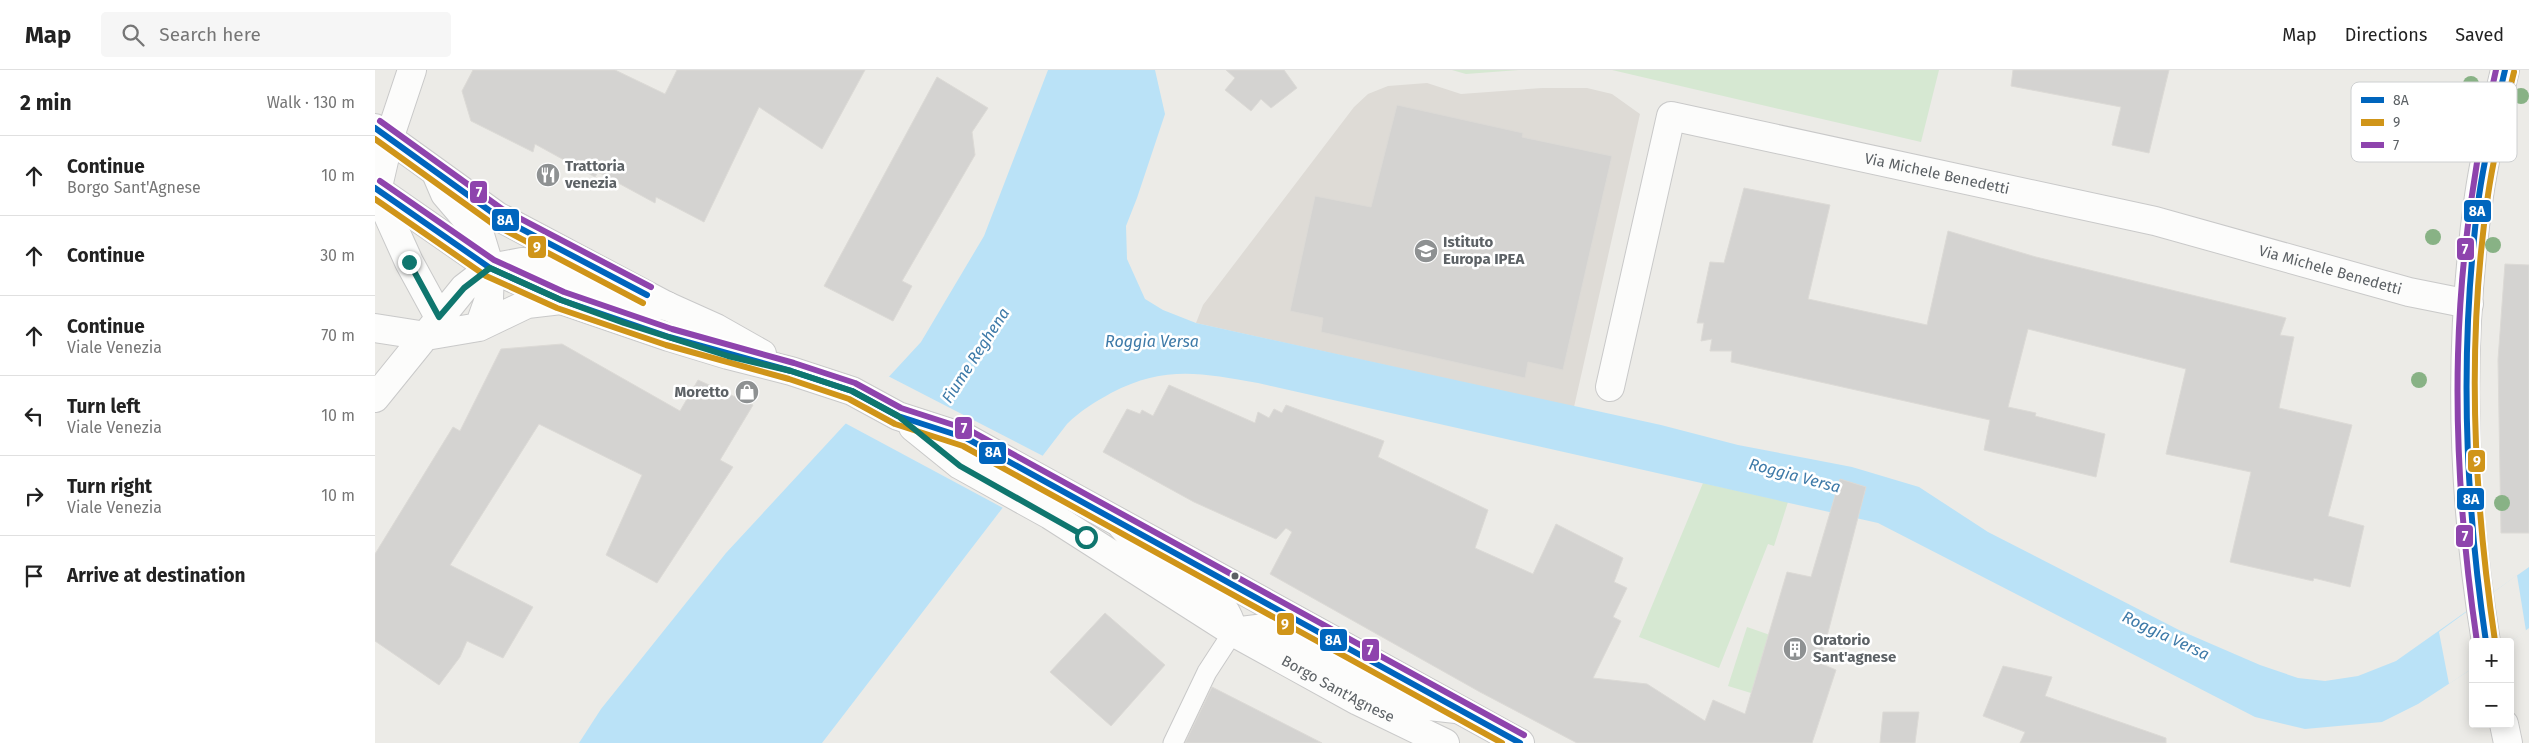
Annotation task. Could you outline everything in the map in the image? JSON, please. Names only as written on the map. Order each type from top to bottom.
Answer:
[{"type":"main road","points":[[413,70],[382,133],[376,189],[409,262],[432,326]]},
{"type":"main road","name":"Via Michele Benedetti","points":[[1610,386],[1671,116],[2155,221],[2409,292],[2469,304]]},
{"type":"main road","points":[[382,133],[497,216],[667,306],[716,328],[791,371]]},
{"type":"main road","points":[[2485,162],[2479,196],[2469,304],[2466,423],[2470,500],[2479,602],[2486,638]]},
{"type":"main road","points":[[435,173],[445,194],[480,235],[490,268],[489,299],[479,327]]},
{"type":"main road","points":[[376,189],[490,268],[561,300],[728,356],[791,371],[852,391],[898,416]]},
{"type":"main road","points":[[375,398],[464,288],[490,268],[522,262],[546,263],[626,302],[667,306]]},
{"type":"main road","points":[[375,328],[479,327],[527,304],[561,300]]},
{"type":"main road","name":"Borgo Sant'Agnese","points":[[898,416],[966,438],[1520,743]]},
{"type":"main road","name":"Borgo Sant'Agnese","points":[[898,416],[960,466],[1049,515],[1233,632],[1358,701],[1445,743]]},
{"type":"main road","name":"Borgo Sant'Agnese","points":[[1119,523],[1150,557],[1213,596],[1229,615],[1233,632]]},
{"type":"main road","name":"Borgo Sant'Agnese","points":[[1233,632],[1265,628],[1290,636],[1310,651],[1386,694],[1429,706],[1458,709]]},
{"type":"main road","points":[[2505,728],[2509,743]]},
{"type":"lane","points":[[1173,743],[1207,672],[1233,632]]},
{"type":"shaded area","name":"Istituto Europa IPEA","points":[[1427,83],[1461,94],[1542,88],[1587,88],[1612,94],[1640,114],[1574,407],[1196,323],[1203,305],[1354,107],[1368,94],[1388,86]]},
{"type":"green space","points":[[1452,70],[1519,70],[1466,74]]},
{"type":"green space","points":[[1612,70],[1939,70],[1921,142]]},
{"type":"green space","points":[[1703,483],[1788,502],[1774,546],[1768,544],[1719,668],[1639,637]]},
{"type":"green space","points":[[1747,627],[1770,635],[1751,693],[1728,686]]},
{"type":"water","points":[[1048,70],[1155,70],[1165,114],[1126,226],[1127,259],[1145,299],[1163,310],[1196,323],[1661,425],[1738,445],[1852,467],[1919,487],[1988,532],[2179,630],[2260,665],[2298,678],[2325,681],[2358,676],[2396,661],[2529,567],[2529,628],[2514,639],[2469,638],[2469,671],[2418,704],[2382,722],[2305,729],[2255,717],[1878,523],[1258,383],[1201,374],[1166,375],[1130,384],[1111,393],[1093,403],[1067,424],[822,743],[579,743],[601,709],[726,553],[921,342],[984,236]]},
{"type":"pier","points":[[886,375],[1045,457],[1005,509],[843,422]]},
{"type":"pier","points":[[2517,575],[2526,631],[2514,639],[2469,638],[2469,671],[2449,684],[2439,632]]},
{"type":"building","points":[[473,70],[615,70],[665,94],[677,70],[865,70],[822,149],[759,107],[704,222],[656,197],[655,203],[598,172],[595,177],[535,144],[533,152],[471,121],[462,91]]},
{"type":"building","points":[[1226,70],[1284,70],[1297,88],[1271,108],[1261,99],[1251,111],[1225,90],[1235,78]]},
{"type":"building","points":[[2013,70],[2169,70],[2149,153],[2112,145],[2121,107],[2011,86]]},
{"type":"building","points":[[937,77],[988,108],[972,132],[975,155],[902,281],[912,286],[893,321],[824,286]]},
{"type":"building","name":"Istituto Europa IPEA","points":[[1397,105],[1523,133],[1522,137],[1612,156],[1563,370],[1528,362],[1525,378],[1321,332],[1323,318],[1290,311],[1315,196],[1371,207]]},
{"type":"building","points":[[1744,188],[1830,205],[1808,299],[1927,325],[1948,231],[2036,257],[2286,318],[2280,335],[2294,337],[2279,408],[2352,425],[2328,516],[2364,526],[2350,587],[2314,578],[2313,581],[2230,562],[2251,472],[2166,454],[2186,369],[2028,329],[2008,407],[2036,413],[2035,416],[2105,434],[2096,477],[1984,450],[1990,420],[1731,362],[1732,351],[1710,351],[1712,339],[1701,341],[1704,323],[1697,323],[1710,262],[1724,263]]},
{"type":"building","points":[[2505,264],[2529,265],[2529,533],[2501,533],[2498,360]]},
{"type":"building","points":[[562,344],[680,411],[698,380],[753,405],[720,460],[733,467],[657,583],[606,555],[642,475],[539,424],[450,565],[533,607],[503,658],[467,641],[460,657],[439,685],[375,641],[375,554],[453,427],[460,431],[501,349]]},
{"type":"building","points":[[1169,385],[1255,423],[1258,412],[1269,418],[1274,409],[1282,413],[1286,405],[1384,441],[1378,457],[1488,510],[1475,548],[1533,574],[1556,524],[1623,558],[1614,582],[1627,588],[1613,617],[1621,621],[1593,678],[1647,684],[1705,721],[1713,700],[1745,714],[1787,572],[1811,577],[1840,479],[1866,487],[1820,663],[1836,670],[1812,743],[1577,743],[1480,692],[1270,574],[1292,532],[1286,528],[1276,539],[1194,502],[1103,452],[1127,409],[1140,414],[1142,410],[1153,416]]},
{"type":"building","points":[[1105,613],[1165,665],[1111,726],[1050,672]]},
{"type":"building","points":[[2003,666],[2052,677],[2045,696],[2166,738],[2166,743],[2020,743],[2025,732],[1983,716]]},
{"type":"building","points":[[1212,687],[1322,743],[1185,743]]},
{"type":"building","points":[[1883,712],[1919,712],[1915,743],[1880,743]]},
{"type":"transit line","name":"7","points":[[2494,82],[2496,70]]},
{"type":"transit line","name":"8A","points":[[2502,82],[2505,70]]},
{"type":"transit line","name":"9","points":[[2512,82],[2514,72]]},
{"type":"transit line","name":"7","points":[[380,121],[502,209],[651,287]]},
{"type":"transit line","name":"8A","points":[[375,128],[497,216],[647,295]]},
{"type":"transit line","name":"9","points":[[375,139],[493,224],[643,303]]},
{"type":"transit line","name":"7","points":[[2477,638],[2461,496],[2458,355],[2469,214],[2478,162]]},
{"type":"transit line","name":"8A","points":[[2485,162],[2479,196],[2469,308],[2467,419],[2473,530],[2486,638]]},
{"type":"transit line","name":"9","points":[[2494,162],[2481,251],[2477,306],[2475,418],[2477,474],[2487,585],[2495,638]]},
{"type":"transit line","name":"7","points":[[380,181],[494,260],[564,292],[672,329],[794,363],[855,383],[901,408],[969,430],[1524,735]]},
{"type":"transit line","name":"8A","points":[[375,188],[490,268],[561,300],[669,337],[791,371],[852,391],[898,416],[966,438],[1520,743]]},
{"type":"transit line","name":"9","points":[[375,199],[486,276],[557,308],[666,345],[789,379],[849,399],[895,424],[963,446],[1502,743]]},
{"type":"place","name":"Trattoria venezia","points":[[548,175]]},
{"type":"place","name":"Istituto Europa IPEA","points":[[1426,251]]},
{"type":"place","name":"Moretto","points":[[747,392]]},
{"type":"place","name":"Oratorio Sant'agnese","points":[[1795,649]]},
{"type":"route","points":[[409,262],[439,317],[464,288],[490,268],[561,300],[624,323],[728,356],[791,371],[852,391],[898,416],[960,466],[1086,537]]},
{"type":"water label","name":"Roggia Versa","points":[[1152,341]]},
{"type":"water label","name":"Fiume Reghena","points":[[975,355]]},
{"type":"water label","name":"Roggia Versa","points":[[1795,475]]},
{"type":"water label","name":"Roggia Versa","points":[[2166,635]]}]
